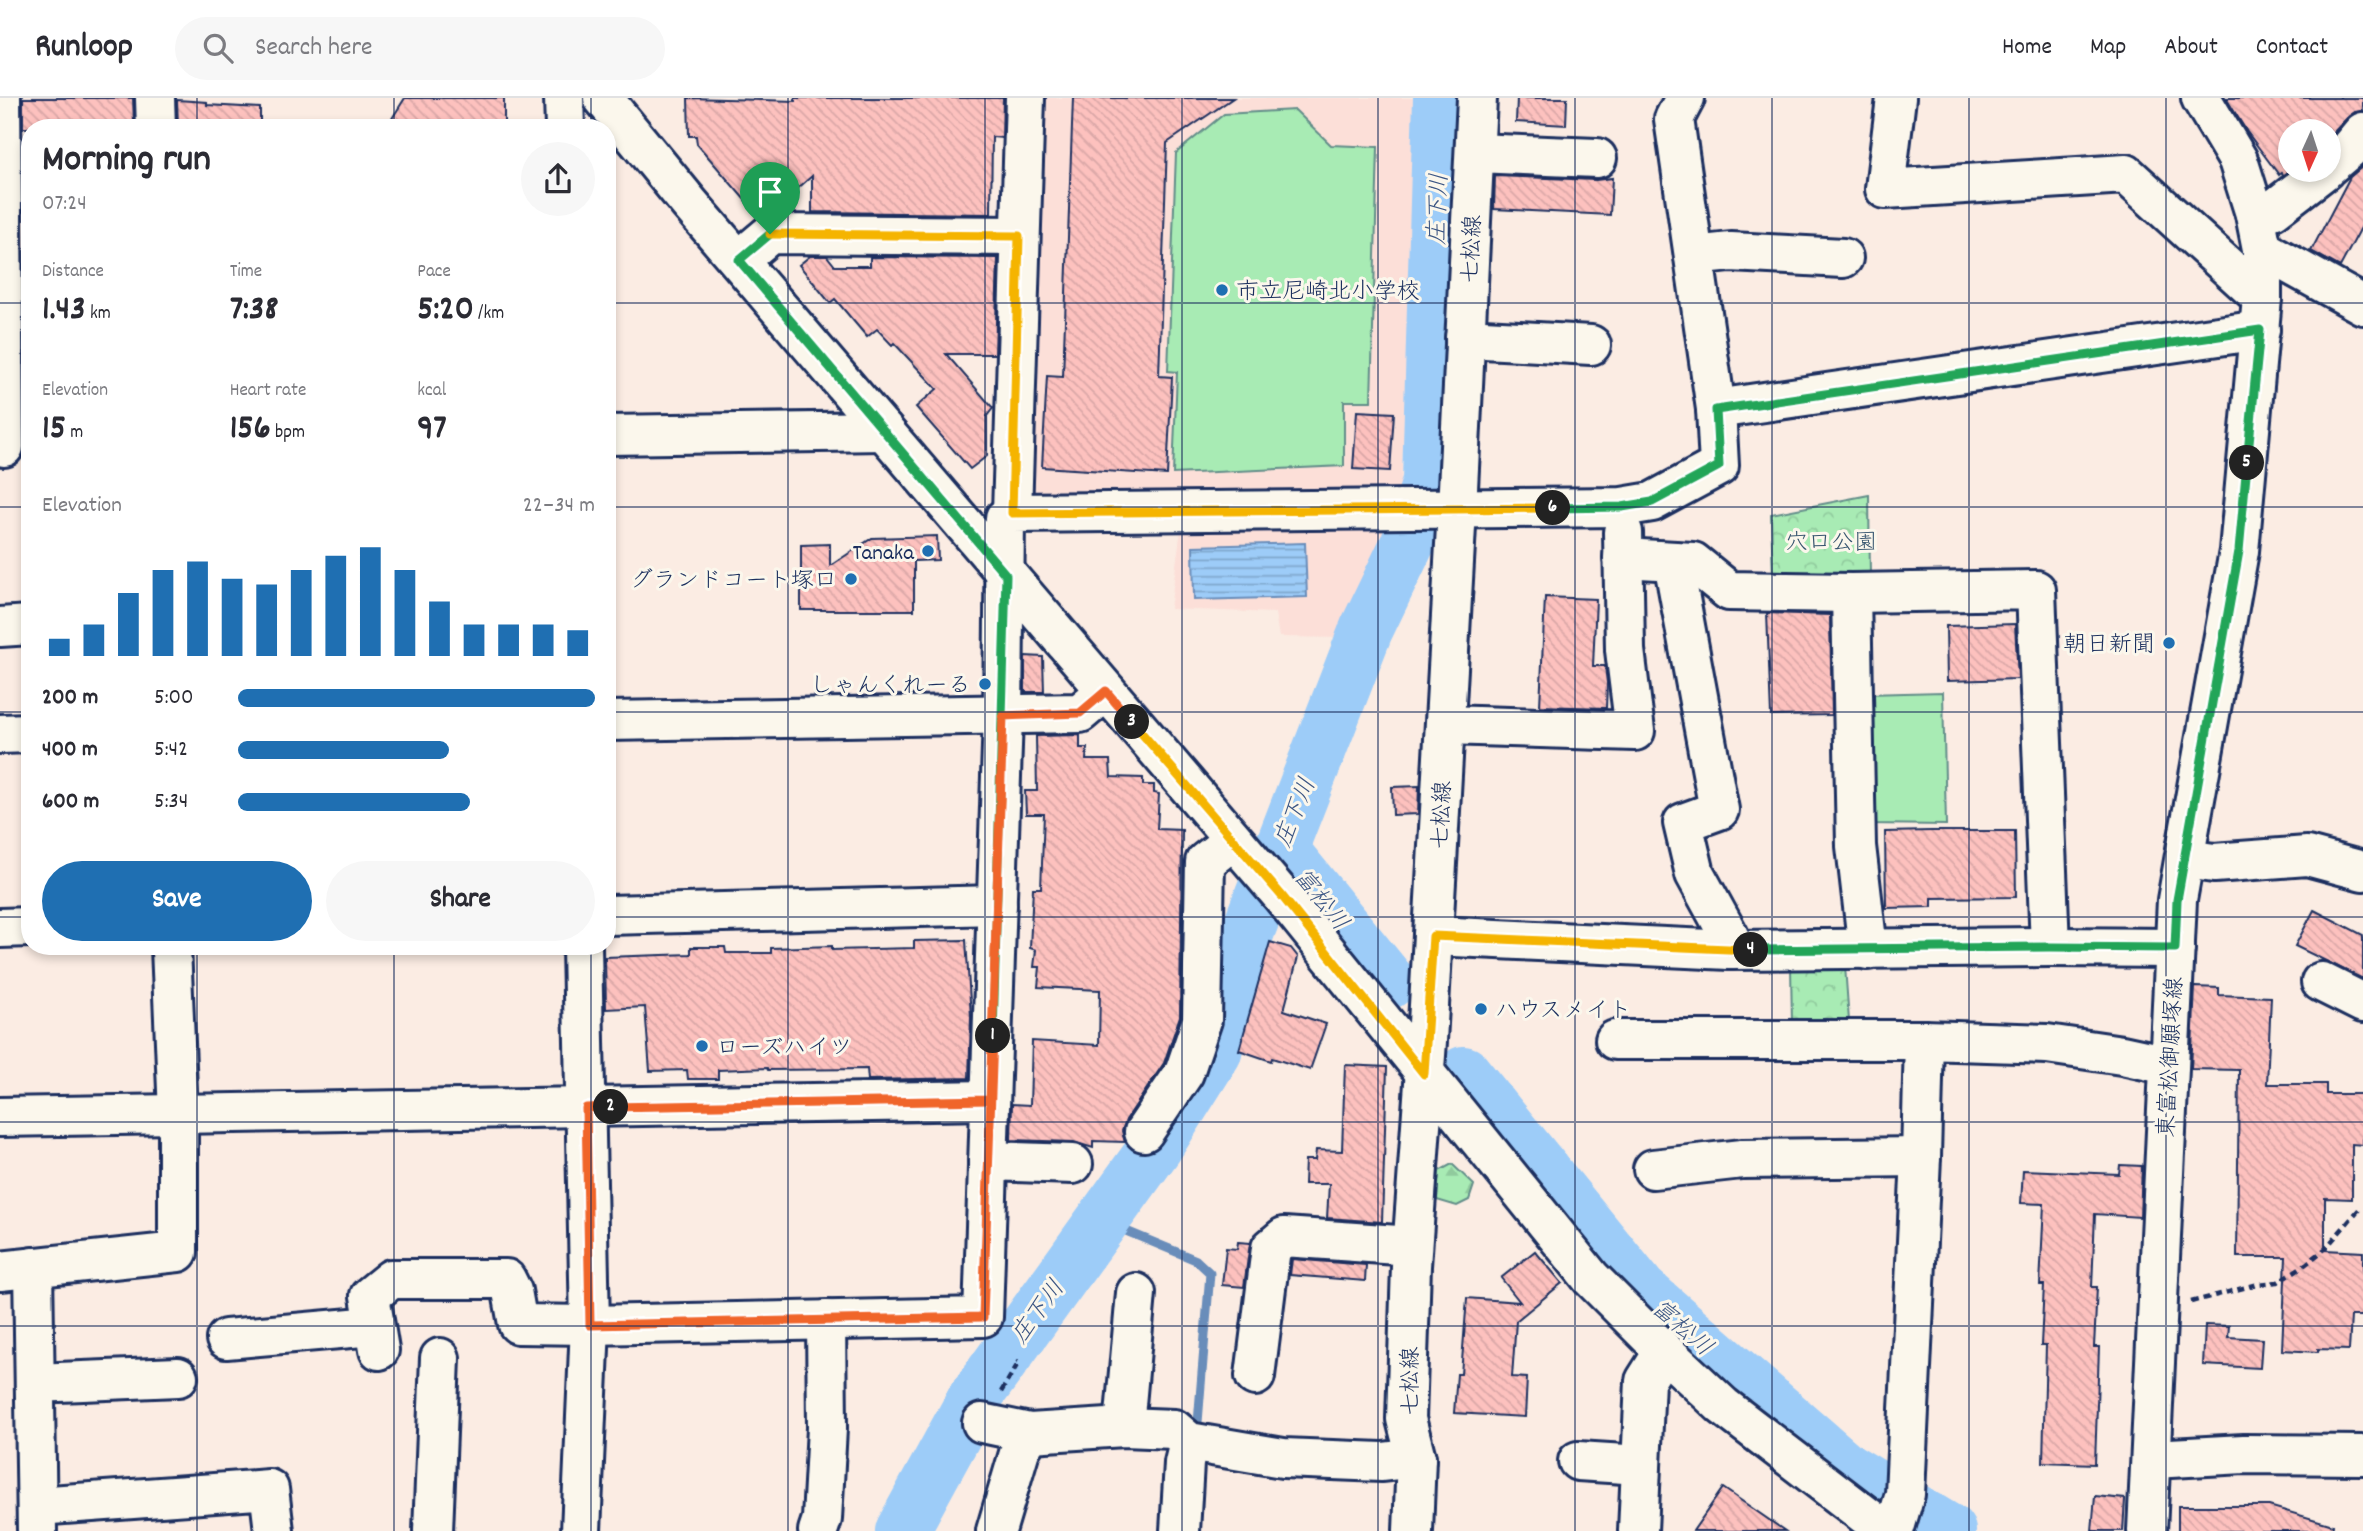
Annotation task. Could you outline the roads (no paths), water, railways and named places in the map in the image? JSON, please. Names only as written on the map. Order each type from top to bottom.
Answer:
[{"type":"street","points":[[1,98],[11,447]]},
{"type":"street","points":[[155,98],[156,119]]},
{"type":"street","points":[[564,98],[565,119]]},
{"type":"street","points":[[603,98],[754,247],[884,431],[1007,537],[1106,691],[1282,896],[1591,1278],[1723,1406],[1896,1517],[1921,1157],[1933,1040]]},
{"type":"street","points":[[226,1339],[376,1338],[370,1296],[391,1279],[506,1279],[512,1292],[518,1324],[983,1317],[1007,537],[1025,98]]},
{"type":"street","name":"七松線","points":[[1413,1531],[1416,1458],[1406,1419],[1412,1246],[1445,725],[1446,509],[1465,338],[1477,98]]},
{"type":"street","points":[[1007,537],[1396,510],[1622,507],[1652,502],[1719,466],[1716,410],[1674,119],[1685,98]]},
{"type":"street","points":[[1896,98],[1885,190],[2126,174],[2261,314]]},
{"type":"street","name":"東富松御願塚線","points":[[2147,1531],[2177,900],[2239,551],[2261,314],[2258,232],[2238,160],[2200,98]]},
{"type":"street","points":[[2342,155],[2363,132]]},
{"type":"street","points":[[1476,153],[1598,158]]},
{"type":"street","points":[[2309,182],[2273,210],[2258,232],[2363,305]]},
{"type":"street","points":[[754,247],[1019,236]]},
{"type":"street","points":[[1694,256],[1731,252],[1843,258]]},
{"type":"street","points":[[1716,410],[2261,314]]},
{"type":"street","points":[[1465,338],[1591,345]]},
{"type":"street","points":[[616,435],[884,431]]},
{"type":"street","points":[[1445,725],[1635,731],[1625,650],[1622,507]]},
{"type":"street","points":[[1623,558],[1693,562],[1729,591],[1851,593],[2036,590],[2050,947]]},
{"type":"street","points":[[1673,561],[1719,810],[1684,823],[1695,874],[1729,936],[1730,950]]},
{"type":"street","points":[[1851,593],[1856,846],[1868,950]]},
{"type":"street","points":[[0,627],[21,626]]},
{"type":"street","points":[[616,721],[1080,713],[1106,691]]},
{"type":"street","points":[[0,733],[21,733]]},
{"type":"street","points":[[1144,1132],[1184,1073],[1202,1020],[1205,862],[1238,846]]},
{"type":"street","points":[[2186,859],[2214,863],[2307,856],[2363,871]]},
{"type":"street","points":[[616,915],[997,905]]},
{"type":"street","points":[[0,928],[21,927]]},
{"type":"street","points":[[1433,936],[1730,950],[2175,948]]},
{"type":"street","points":[[172,955],[178,1114],[178,1252],[17,1269],[35,1383],[37,1519],[269,1489],[274,1531]]},
{"type":"street","points":[[581,1531],[590,1325],[583,955]]},
{"type":"street","points":[[2321,982],[2363,1003]]},
{"type":"street","points":[[1615,1040],[1933,1040],[2047,1044],[2168,1065]]},
{"type":"street","points":[[0,1116],[990,1100]]},
{"type":"street","points":[[1653,1169],[1742,1159],[1921,1157]]},
{"type":"street","points":[[988,1161],[1073,1164]]},
{"type":"street","points":[[1255,1376],[1270,1248],[1284,1237],[1412,1246]]},
{"type":"street","points":[[1124,1427],[1136,1293]]},
{"type":"street","points":[[818,1531],[822,1519],[827,1428],[826,1320]]},
{"type":"street","points":[[1638,1531],[1645,1381],[1664,1351]]},
{"type":"street","points":[[433,1531],[440,1358]]},
{"type":"street","points":[[35,1383],[178,1377]]},
{"type":"street","points":[[982,1423],[1030,1433],[1124,1427],[1174,1429],[1196,1444],[1283,1458],[1382,1462],[1416,1458]]},
{"type":"street","points":[[996,1531],[1020,1450],[1030,1433]]},
{"type":"street","points":[[1180,1531],[1184,1463],[1196,1444]]},
{"type":"street","points":[[2152,1459],[2244,1454],[2363,1455]]},
{"type":"street","points":[[1578,1461],[1641,1465]]},
{"type":"water","points":[[1305,543],[1307,597],[1194,600],[1193,546]]},
{"type":"waterway","name":"庄下川","points":[[902,1531],[974,1399],[1157,1145],[1215,1052],[1235,965],[1275,860],[1366,630],[1414,530],[1429,481],[1440,98]]},
{"type":"waterway","name":"富松川","points":[[1281,849],[1389,982]]},
{"type":"waterway","name":"富松川","points":[[1464,1073],[1641,1291],[1846,1469],[1949,1531]]},
{"type":"waterway","points":[[1102,1221],[1196,1260],[1210,1273],[1197,1435]]},
{"type":"place","name":"市立尼崎北小学校","points":[[1222,290]]},
{"type":"place","name":"Tanaka","points":[[928,551]]},
{"type":"place","name":"グランドコート塚口","points":[[851,579]]},
{"type":"place","name":"朝日新聞","points":[[2169,643]]},
{"type":"place","name":"しゃんくれーる","points":[[985,684]]},
{"type":"place","name":"ハウスメイト","points":[[1481,1009]]},
{"type":"place","name":"ローズハイツ","points":[[702,1046]]},
{"type":"park label","name":"穴口公園","points":[[1831,541]]}]
